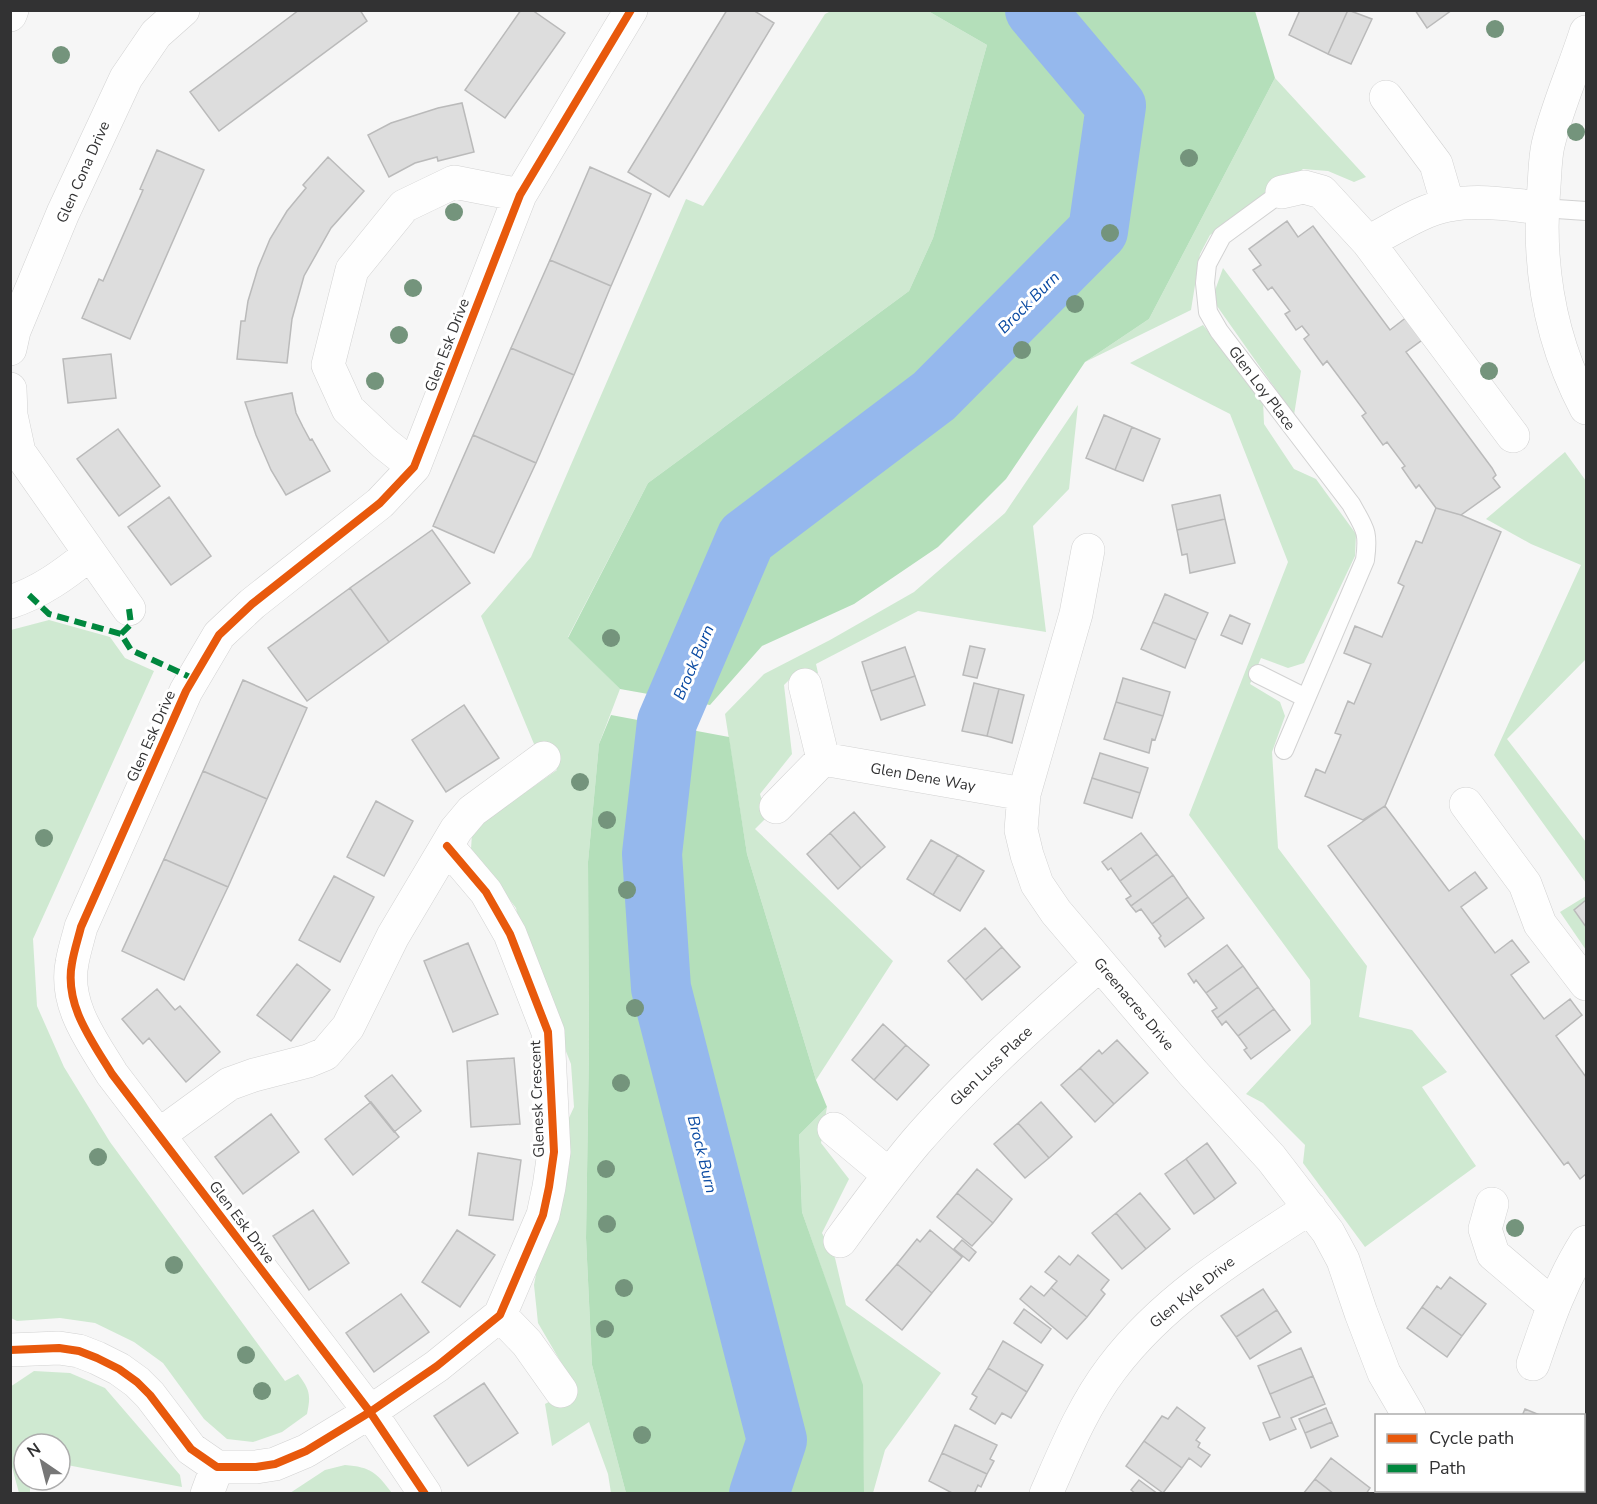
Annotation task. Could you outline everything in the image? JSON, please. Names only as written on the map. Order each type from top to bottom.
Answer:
[{"type":"street","points":[[10,15],[12,10]]},
{"type":"street","name":"Glen Cona Drive","points":[[10,349],[14,331],[59,224],[126,78],[156,34],[183,10]]},
{"type":"street","name":"Glen Esk Drive","points":[[425,1494],[370,1412],[112,1074],[79,1020],[71,990],[71,965],[81,927],[186,691],[219,635],[252,604],[380,503],[414,467],[520,195],[631,10]]},
{"type":"street","points":[[1583,395],[1553,325],[1542,266],[1542,208],[1547,147],[1587,32]]},
{"type":"street","points":[[1386,96],[1436,164],[1448,205]]},
{"type":"street","points":[[414,467],[348,409],[328,365],[352,270],[404,206],[454,182],[520,195]]},
{"type":"street","name":"Glen Loy Place","points":[[1282,192],[1304,187],[1322,192],[1368,242],[1513,436]]},
{"type":"street","points":[[1368,242],[1424,214],[1448,205],[1486,203],[1542,208]]},
{"type":"street","points":[[10,389],[11,415],[19,452],[129,609]]},
{"type":"street","name":"Greenacres Drive","points":[[1088,550],[1076,614],[1024,794],[1021,830],[1037,884],[1056,912],[1193,1073],[1271,1158],[1328,1232],[1343,1260],[1384,1373],[1408,1414]]},
{"type":"street","points":[[10,602],[58,580],[90,554]]},
{"type":"street","points":[[776,807],[823,759],[805,685]]},
{"type":"street","points":[[159,1135],[229,1084],[308,1061],[324,1054],[348,1027],[393,936],[456,830],[472,811],[544,758]]},
{"type":"street","name":"Glen Dene Way","points":[[823,759],[1024,794]]},
{"type":"street","points":[[1466,804],[1525,884],[1540,924],[1587,984]]},
{"type":"street","name":"Glenesk Crescent","points":[[212,1480],[275,1464],[306,1451],[370,1412],[437,1366],[500,1315],[543,1215],[554,1152],[548,1032],[510,934],[486,892],[447,846]]},
{"type":"street","name":"Glen Luss Place","points":[[840,1241],[916,1142],[965,1089],[1100,964]]},
{"type":"street","points":[[834,1129],[890,1175]]},
{"type":"street","points":[[1492,1204],[1485,1229],[1493,1254],[1553,1305]]},
{"type":"street","name":"Glen Kyle Drive","points":[[1046,1494],[1083,1415],[1111,1369],[1149,1324],[1238,1254],[1310,1208]]},
{"type":"street","points":[[1533,1364],[1553,1305],[1570,1267],[1587,1242]]},
{"type":"street","points":[[500,1315],[527,1343],[561,1391]]},
{"type":"street","points":[[10,1350],[59,1348],[79,1351],[119,1369],[150,1395],[212,1480]]},
{"type":"lane","name":"Glen Loy Place","points":[[1282,192],[1222,236],[1208,264],[1205,283],[1208,312],[1219,331],[1351,504],[1368,539],[1365,561],[1284,750]]},
{"type":"lane","points":[[1542,208],[1587,211]]},
{"type":"lane","points":[[1258,674],[1306,698]]},
{"type":"green space","points":[[831,11],[928,11],[987,45],[933,238],[909,291],[648,483],[568,637],[620,689],[599,744],[588,862],[589,1047],[586,1238],[592,1365],[626,1493],[611,1493],[608,1474],[589,1422],[552,1446],[545,1404],[576,1388],[538,1323],[534,1285],[562,1133],[574,1107],[571,1064],[522,941],[516,908],[471,849],[472,834],[476,827],[557,770],[534,744],[481,616],[531,557],[686,199],[703,206],[825,14]]},
{"type":"green space","points":[[928,11],[1255,11],[1275,78],[1149,319],[1085,362],[1006,479],[938,547],[854,604],[762,646],[710,705],[620,689],[568,638],[648,483],[909,291],[933,238],[987,45]]},
{"type":"green space","points":[[1275,78],[1366,177],[1354,182],[1328,171],[1303,169],[1210,235],[1200,254],[1191,310],[1085,362],[1149,319]]},
{"type":"green space","points":[[1223,268],[1301,371],[1294,415],[1212,299]]},
{"type":"green space","points":[[1203,325],[1263,400],[1264,424],[1294,469],[1316,479],[1356,534],[1355,556],[1304,663],[1288,668],[1261,658],[1250,684],[1280,702],[1285,716],[1272,752],[1278,848],[1367,966],[1359,1017],[1412,1030],[1447,1072],[1422,1087],[1476,1166],[1365,1247],[1303,1163],[1305,1145],[1263,1103],[1246,1094],[1311,1024],[1310,980],[1189,815],[1288,562],[1230,414],[1130,363]]},
{"type":"green space","points":[[1078,405],[1069,489],[1033,526],[1046,632],[918,611],[816,664],[818,673],[795,674],[784,685],[792,754],[760,794],[767,817],[755,829],[893,961],[816,1080],[747,854],[725,714],[764,674],[830,640],[914,592],[1005,513]]},
{"type":"green space","points":[[1565,452],[1586,481],[1586,659],[1507,739],[1586,842],[1586,883],[1494,755],[1581,565],[1531,544],[1486,519]]},
{"type":"green space","points":[[49,620],[110,637],[125,658],[154,671],[33,939],[37,1006],[64,1067],[110,1142],[285,1381],[298,1374],[305,1384],[309,1397],[307,1414],[282,1432],[253,1442],[227,1439],[204,1419],[163,1363],[134,1342],[95,1323],[60,1318],[17,1321],[11,1318],[11,630]]},
{"type":"green space","points":[[611,715],[729,737],[747,854],[816,1080],[827,1107],[799,1135],[802,1212],[863,1385],[864,1493],[626,1493],[592,1365],[586,1238],[589,1047],[588,862],[599,744]]},
{"type":"green space","points":[[1586,896],[1586,950],[1560,912]]},
{"type":"green space","points":[[827,1107],[821,1143],[849,1179],[822,1233],[835,1258],[846,1305],[941,1373],[885,1450],[873,1493],[864,1493],[862,1385],[802,1212],[799,1135]]},
{"type":"green space","points":[[34,1371],[70,1373],[105,1388],[180,1475],[182,1487],[72,1466],[72,1432],[12,1432],[12,1467],[10,1387]]},
{"type":"green space","points":[[345,1465],[361,1467],[373,1472],[392,1493],[290,1493],[325,1470]]},
{"type":"building","points":[[299,10],[360,10],[367,21],[219,131],[190,92]]},
{"type":"building","points":[[521,10],[532,10],[565,33],[505,118],[465,90]]},
{"type":"building","points":[[727,10],[753,10],[774,23],[669,197],[628,172]]},
{"type":"building","points":[[1300,10],[1348,10],[1328,54],[1289,35]]},
{"type":"building","points":[[1348,10],[1372,19],[1351,64],[1328,54]]},
{"type":"building","points":[[1415,10],[1452,10],[1427,28]]},
{"type":"building","points":[[462,103],[474,152],[438,161],[437,157],[415,163],[389,177],[368,135],[391,123]]},
{"type":"building","points":[[157,150],[204,170],[130,339],[82,318],[99,279],[103,281],[143,190],[140,189]]},
{"type":"building","points":[[328,157],[364,191],[331,228],[304,276],[292,319],[287,363],[237,359],[241,321],[245,321],[248,301],[258,268],[270,239],[287,211],[306,188],[303,185]]},
{"type":"building","points":[[590,167],[651,194],[611,286],[550,260]]},
{"type":"building","points":[[1287,221],[1298,237],[1313,226],[1390,330],[1412,313],[1429,335],[1406,352],[1492,468],[1496,475],[1493,478],[1500,487],[1461,515],[1436,508],[1419,485],[1416,488],[1402,468],[1405,466],[1387,442],[1383,445],[1362,416],[1366,413],[1327,361],[1323,365],[1304,339],[1309,335],[1302,326],[1296,330],[1285,314],[1290,311],[1272,287],[1268,290],[1253,270],[1261,265],[1249,249]]},
{"type":"building","points":[[550,260],[611,286],[574,375],[511,348]]},
{"type":"building","points":[[511,348],[574,375],[536,463],[473,435]]},
{"type":"building","points":[[111,354],[116,398],[68,403],[63,359]]},
{"type":"building","points":[[292,393],[296,413],[330,471],[286,495],[271,470],[245,402]]},
{"type":"building","points":[[1104,415],[1132,427],[1115,470],[1086,458]]},
{"type":"building","points":[[1132,427],[1160,439],[1143,481],[1115,470]]},
{"type":"building","points":[[118,429],[160,486],[119,516],[77,459]]},
{"type":"building","points":[[473,435],[536,463],[494,553],[433,526]]},
{"type":"building","points":[[1220,495],[1225,519],[1177,530],[1172,505]]},
{"type":"building","points":[[169,497],[211,556],[171,585],[128,527]]},
{"type":"building","points":[[1436,508],[1461,515],[1501,532],[1385,806],[1363,820],[1305,796],[1316,769],[1325,773],[1341,735],[1335,733],[1348,701],[1354,704],[1371,664],[1344,653],[1355,626],[1382,637],[1404,586],[1398,583],[1416,541],[1422,543]]},
{"type":"building","points":[[1225,519],[1235,563],[1190,573],[1187,554],[1182,555],[1177,530]]},
{"type":"building","points":[[432,530],[470,583],[389,642],[350,588]]},
{"type":"building","points":[[350,588],[389,642],[307,701],[268,648]]},
{"type":"building","points":[[1165,594],[1208,613],[1196,640],[1153,622]]},
{"type":"building","points":[[1230,615],[1250,624],[1242,644],[1221,635]]},
{"type":"building","points":[[1153,622],[1196,640],[1185,668],[1141,649]]},
{"type":"building","points":[[970,646],[985,649],[977,678],[963,675]]},
{"type":"building","points":[[905,647],[915,676],[871,691],[862,662]]},
{"type":"building","points":[[915,676],[925,705],[881,720],[871,691]]},
{"type":"building","points":[[1123,678],[1170,692],[1163,716],[1116,702]]},
{"type":"building","points":[[243,680],[307,708],[267,799],[203,771]]},
{"type":"building","points":[[974,683],[999,689],[987,736],[962,731]]},
{"type":"building","points":[[999,689],[1024,695],[1012,743],[987,736]]},
{"type":"building","points":[[1116,702],[1163,716],[1155,740],[1152,739],[1149,753],[1104,739]]},
{"type":"building","points":[[464,705],[499,758],[446,792],[412,740]]},
{"type":"building","points":[[1100,753],[1148,768],[1140,793],[1092,778]]},
{"type":"building","points":[[203,771],[267,799],[228,887],[164,859]]},
{"type":"building","points":[[1092,778],[1140,793],[1132,818],[1084,803]]},
{"type":"building","points":[[376,801],[413,821],[384,876],[347,857]]},
{"type":"building","points":[[1385,806],[1449,891],[1475,872],[1487,888],[1461,907],[1495,953],[1512,940],[1529,962],[1511,975],[1544,1019],[1570,999],[1582,1015],[1556,1036],[1586,1077],[1586,1174],[1580,1179],[1568,1162],[1564,1165],[1328,846]]},
{"type":"building","points":[[854,812],[885,847],[861,868],[830,833]]},
{"type":"building","points":[[830,833],[861,868],[838,889],[807,854]]},
{"type":"building","points":[[1141,833],[1157,854],[1120,881],[1111,868],[1108,870],[1102,862]]},
{"type":"building","points":[[931,840],[958,855],[933,895],[907,879]]},
{"type":"building","points":[[1157,854],[1173,875],[1131,906],[1126,899],[1131,896],[1120,881]]},
{"type":"building","points":[[958,855],[984,871],[960,911],[933,895]]},
{"type":"building","points":[[164,859],[228,887],[184,980],[122,951]]},
{"type":"building","points":[[1173,875],[1188,897],[1152,924],[1141,909],[1136,912],[1131,906]]},
{"type":"building","points":[[334,876],[374,897],[340,962],[299,940]]},
{"type":"building","points":[[1188,897],[1204,918],[1165,947],[1159,938],[1161,936],[1152,924]]},
{"type":"building","points":[[1586,900],[1586,927],[1574,910]]},
{"type":"building","points":[[985,928],[1002,947],[965,980],[948,961]]},
{"type":"building","points":[[468,943],[498,1014],[453,1032],[424,961]]},
{"type":"building","points":[[1227,945],[1243,966],[1206,993],[1196,980],[1194,983],[1188,974]]},
{"type":"building","points":[[1002,947],[1020,967],[982,1000],[965,980]]},
{"type":"building","points":[[297,964],[330,990],[291,1041],[257,1015]]},
{"type":"building","points":[[1243,966],[1258,987],[1217,1018],[1212,1011],[1217,1008],[1206,993]]},
{"type":"building","points":[[1258,987],[1274,1009],[1238,1036],[1226,1021],[1222,1025],[1217,1018]]},
{"type":"building","points":[[157,989],[175,1010],[180,1006],[220,1052],[186,1082],[149,1038],[143,1044],[122,1019]]},
{"type":"building","points":[[1274,1009],[1290,1030],[1251,1059],[1244,1050],[1247,1048],[1238,1036]]},
{"type":"building","points":[[883,1024],[906,1045],[874,1080],[852,1060]]},
{"type":"building","points":[[1117,1040],[1148,1073],[1114,1104],[1080,1068],[1099,1050],[1102,1054]]},
{"type":"building","points":[[906,1045],[929,1065],[897,1100],[874,1080]]},
{"type":"building","points":[[514,1058],[520,1124],[471,1127],[467,1061]]},
{"type":"building","points":[[1080,1068],[1114,1104],[1095,1122],[1061,1085]]},
{"type":"building","points":[[392,1075],[421,1111],[394,1132],[365,1096]]},
{"type":"building","points":[[371,1102],[399,1137],[353,1175],[325,1139]]},
{"type":"building","points":[[1041,1102],[1072,1137],[1049,1158],[1018,1123]]},
{"type":"building","points":[[271,1114],[299,1152],[243,1194],[215,1157]]},
{"type":"building","points":[[1018,1123],[1049,1158],[1025,1178],[994,1144]]},
{"type":"building","points":[[1207,1143],[1236,1183],[1215,1199],[1186,1159]]},
{"type":"building","points":[[478,1153],[521,1160],[513,1220],[469,1215]]},
{"type":"building","points":[[1186,1159],[1215,1199],[1194,1214],[1165,1174]]},
{"type":"building","points":[[977,1169],[1012,1199],[993,1223],[957,1193]]},
{"type":"building","points":[[957,1193],[993,1223],[972,1246],[937,1217]]},
{"type":"building","points":[[1140,1193],[1170,1229],[1146,1249],[1116,1213]]},
{"type":"building","points":[[313,1210],[349,1263],[309,1290],[273,1236]]},
{"type":"building","points":[[1116,1213],[1146,1249],[1122,1269],[1092,1233]]},
{"type":"building","points":[[457,1230],[495,1255],[460,1307],[422,1282]]},
{"type":"building","points":[[930,1230],[962,1257],[932,1293],[897,1264],[917,1239],[920,1242]]},
{"type":"building","points":[[962,1240],[976,1252],[969,1261],[954,1249]]},
{"type":"building","points":[[1078,1255],[1109,1280],[1101,1290],[1105,1294],[1087,1317],[1051,1288],[1057,1281],[1045,1272],[1059,1256],[1070,1265]]},
{"type":"building","points":[[897,1264],[932,1293],[902,1330],[866,1300]]},
{"type":"building","points":[[1450,1277],[1486,1304],[1462,1336],[1422,1307],[1437,1286],[1441,1289]]},
{"type":"building","points":[[1031,1286],[1044,1296],[1051,1288],[1087,1317],[1067,1339],[1020,1299]]},
{"type":"building","points":[[1263,1289],[1277,1310],[1236,1337],[1221,1316]]},
{"type":"building","points":[[401,1294],[429,1332],[374,1372],[346,1333]]},
{"type":"building","points":[[1422,1307],[1462,1336],[1447,1357],[1407,1328]]},
{"type":"building","points":[[1024,1309],[1051,1329],[1041,1343],[1014,1323]]},
{"type":"building","points":[[1277,1310],[1291,1332],[1250,1359],[1236,1337]]},
{"type":"building","points":[[1003,1341],[1043,1365],[1027,1392],[988,1368]]},
{"type":"building","points":[[1301,1348],[1313,1376],[1270,1394],[1258,1366]]},
{"type":"building","points":[[988,1368],[1027,1392],[1011,1418],[1002,1413],[995,1424],[970,1409],[977,1397],[972,1394]]},
{"type":"building","points":[[1313,1376],[1325,1404],[1291,1418],[1296,1429],[1270,1440],[1263,1423],[1280,1417],[1270,1394]]},
{"type":"building","points":[[484,1383],[518,1433],[468,1466],[434,1416]]},
{"type":"building","points":[[1177,1407],[1205,1428],[1196,1440],[1200,1443],[1198,1447],[1210,1455],[1201,1467],[1189,1458],[1182,1468],[1144,1441],[1162,1416],[1168,1419]]},
{"type":"building","points":[[1326,1408],[1332,1422],[1305,1433],[1299,1419]]},
{"type":"building","points":[[1525,1409],[1537,1414],[1523,1414]]},
{"type":"building","points":[[1332,1422],[1338,1436],[1311,1448],[1305,1433]]},
{"type":"building","points":[[955,1425],[997,1445],[990,1459],[994,1461],[987,1474],[942,1453]]},
{"type":"building","points":[[1144,1441],[1182,1468],[1163,1493],[1126,1466]]},
{"type":"building","points":[[942,1453],[987,1474],[981,1487],[978,1485],[974,1494],[954,1494],[929,1481]]},
{"type":"building","points":[[1331,1458],[1370,1488],[1366,1494],[1334,1494],[1315,1479]]},
{"type":"building","points":[[1315,1479],[1334,1494],[1303,1494]]},
{"type":"building","points":[[1139,1480],[1158,1494],[1136,1494],[1131,1490]]},
{"type":"waterway","name":"Brock Burn","points":[[759,1494],[777,1440],[661,988],[652,854],[667,722],[746,538],[934,396],[1098,231],[1116,106],[1035,10]]},
{"type":"marked path","points":[[29,595],[49,614],[121,634],[131,650],[192,678]]},
{"type":"marked path","points":[[121,634],[131,624],[129,609]]},
{"type":"cycle path","points":[[425,1494],[370,1412],[112,1074],[88,1035],[76,1008],[72,993],[72,963],[81,927],[186,691],[219,635],[252,604],[380,503],[414,467],[520,195],[631,10]]},
{"type":"cycle path","points":[[10,1350],[59,1348],[79,1351],[97,1358],[119,1369],[137,1382],[150,1395],[191,1449],[217,1467],[256,1467],[275,1464],[306,1451],[370,1412],[437,1366],[500,1315],[543,1215],[549,1187],[554,1152],[548,1032],[510,934],[486,892],[447,846]]}]
